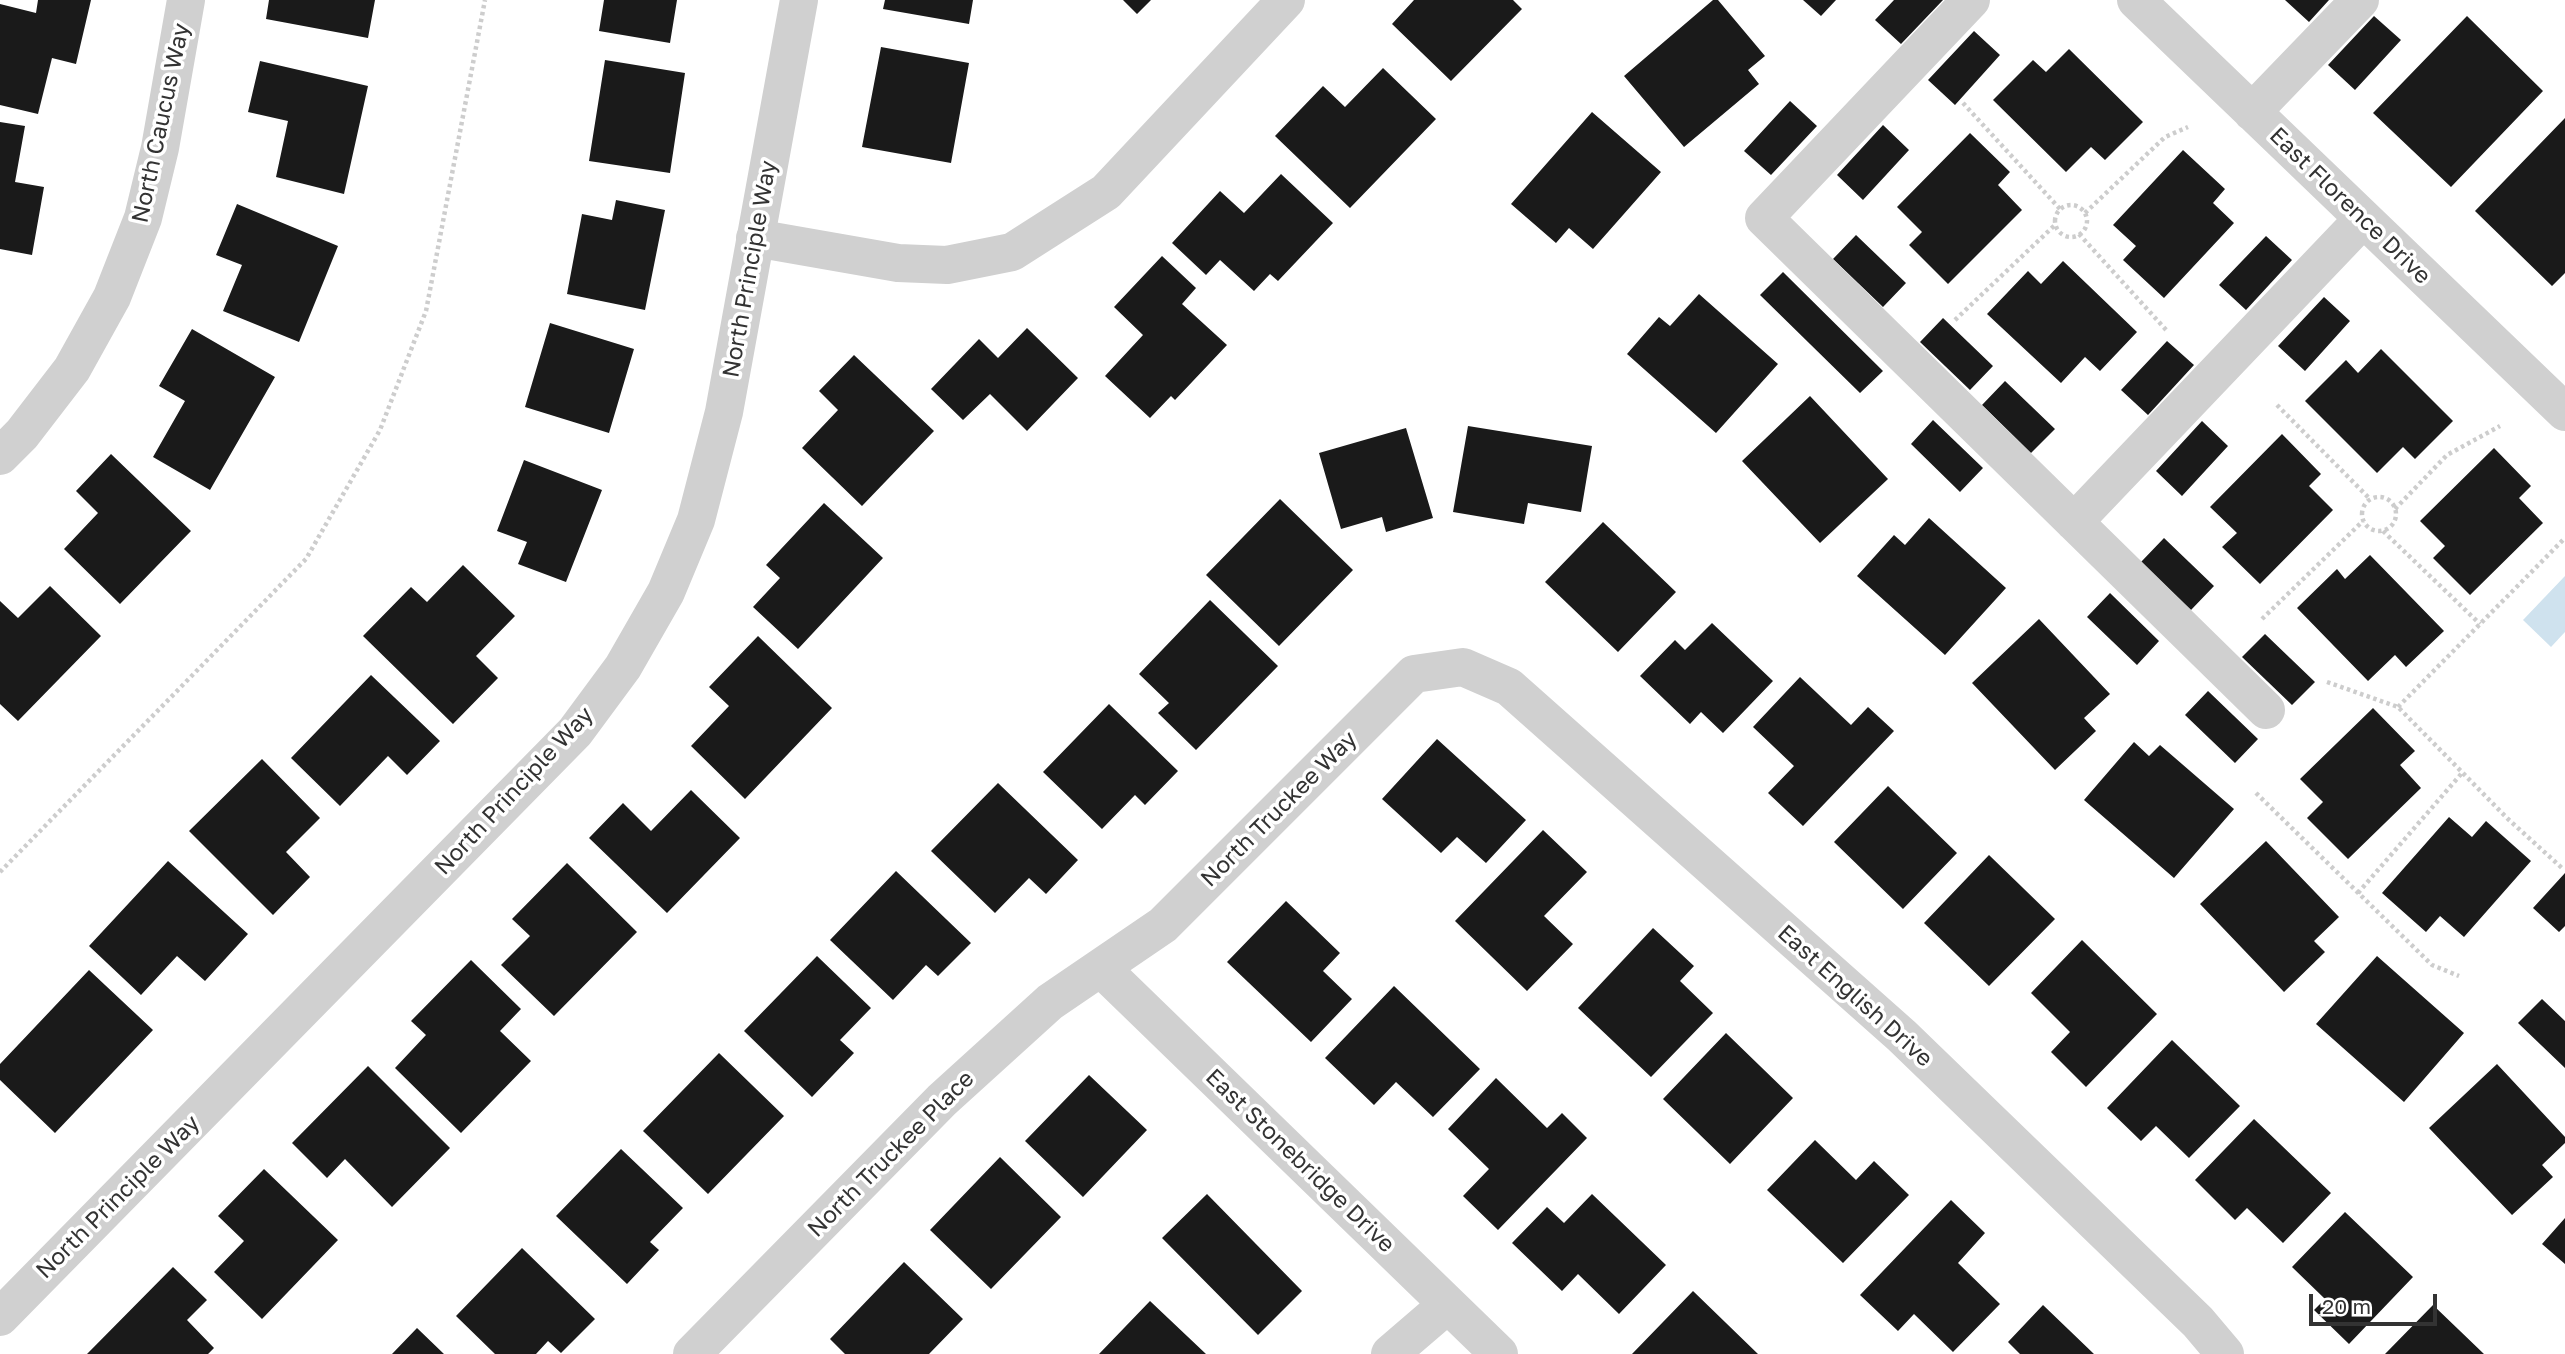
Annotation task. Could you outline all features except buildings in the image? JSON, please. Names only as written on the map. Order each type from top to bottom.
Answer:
[{"type":"street","name":"North Caucus Way","points":[[0,456],[22,434],[72,369],[113,298],[143,218],[160,148],[186,0]]},
{"type":"street","name":"North Principle Way","points":[[0,1317],[575,732],[623,667],[666,592],[696,520],[724,412],[799,0]]},
{"type":"street","points":[[755,238],[898,263],[947,265],[1012,252],[1106,192],[1286,0]]},
{"type":"street","points":[[1971,0],[1764,218],[2266,710]]},
{"type":"street","name":"East Florence Drive","points":[[2136,0],[2363,219],[2561,400]]},
{"type":"street","points":[[2252,112],[2360,0]]},
{"type":"street","points":[[2074,522],[2363,219]]},
{"type":"street","name":"North Truckee Way","points":[[1101,968],[1163,925],[1414,674],[1463,667]]},
{"type":"street","name":"East English Drive","points":[[1463,667],[1509,687],[1902,1036],[2198,1322],[2225,1354]]},
{"type":"street","name":"East Stonebridge Drive","points":[[1101,968],[1499,1354]]},
{"type":"street","name":"North Truckee Place","points":[[692,1354],[942,1100],[1050,1002],[1101,968]]},
{"type":"street","points":[[1390,1354],[1447,1305]]},
{"type":"path","points":[[0,872],[306,559],[380,430],[426,311],[485,0]]},
{"type":"path","points":[[1963,103],[2060,209]]},
{"type":"path","points":[[2085,213],[2074,205],[2060,209],[2056,215],[2057,229],[2064,236],[2079,234],[2085,227],[2085,213],[2165,137],[2188,127]]},
{"type":"path","points":[[1955,320],[2056,224]]},
{"type":"path","points":[[2079,234],[2168,332]]},
{"type":"path","points":[[2277,405],[2370,499]]},
{"type":"path","points":[[2395,509],[2447,455],[2500,426]]},
{"type":"path","points":[[2383,531],[2395,520],[2395,509],[2380,496],[2370,499],[2362,511],[2363,521],[2369,528],[2383,531],[2480,624]]},
{"type":"path","points":[[2262,619],[2363,521]]},
{"type":"path","points":[[2398,707],[2565,538]]},
{"type":"path","points":[[2328,682],[2398,707],[2462,773],[2562,868]]},
{"type":"path","points":[[2358,893],[2462,773]]},
{"type":"path","points":[[2256,793],[2432,965],[2459,976]]},
{"type":"water","points":[[2565,576],[2565,632],[2551,647],[2523,620]]}]
